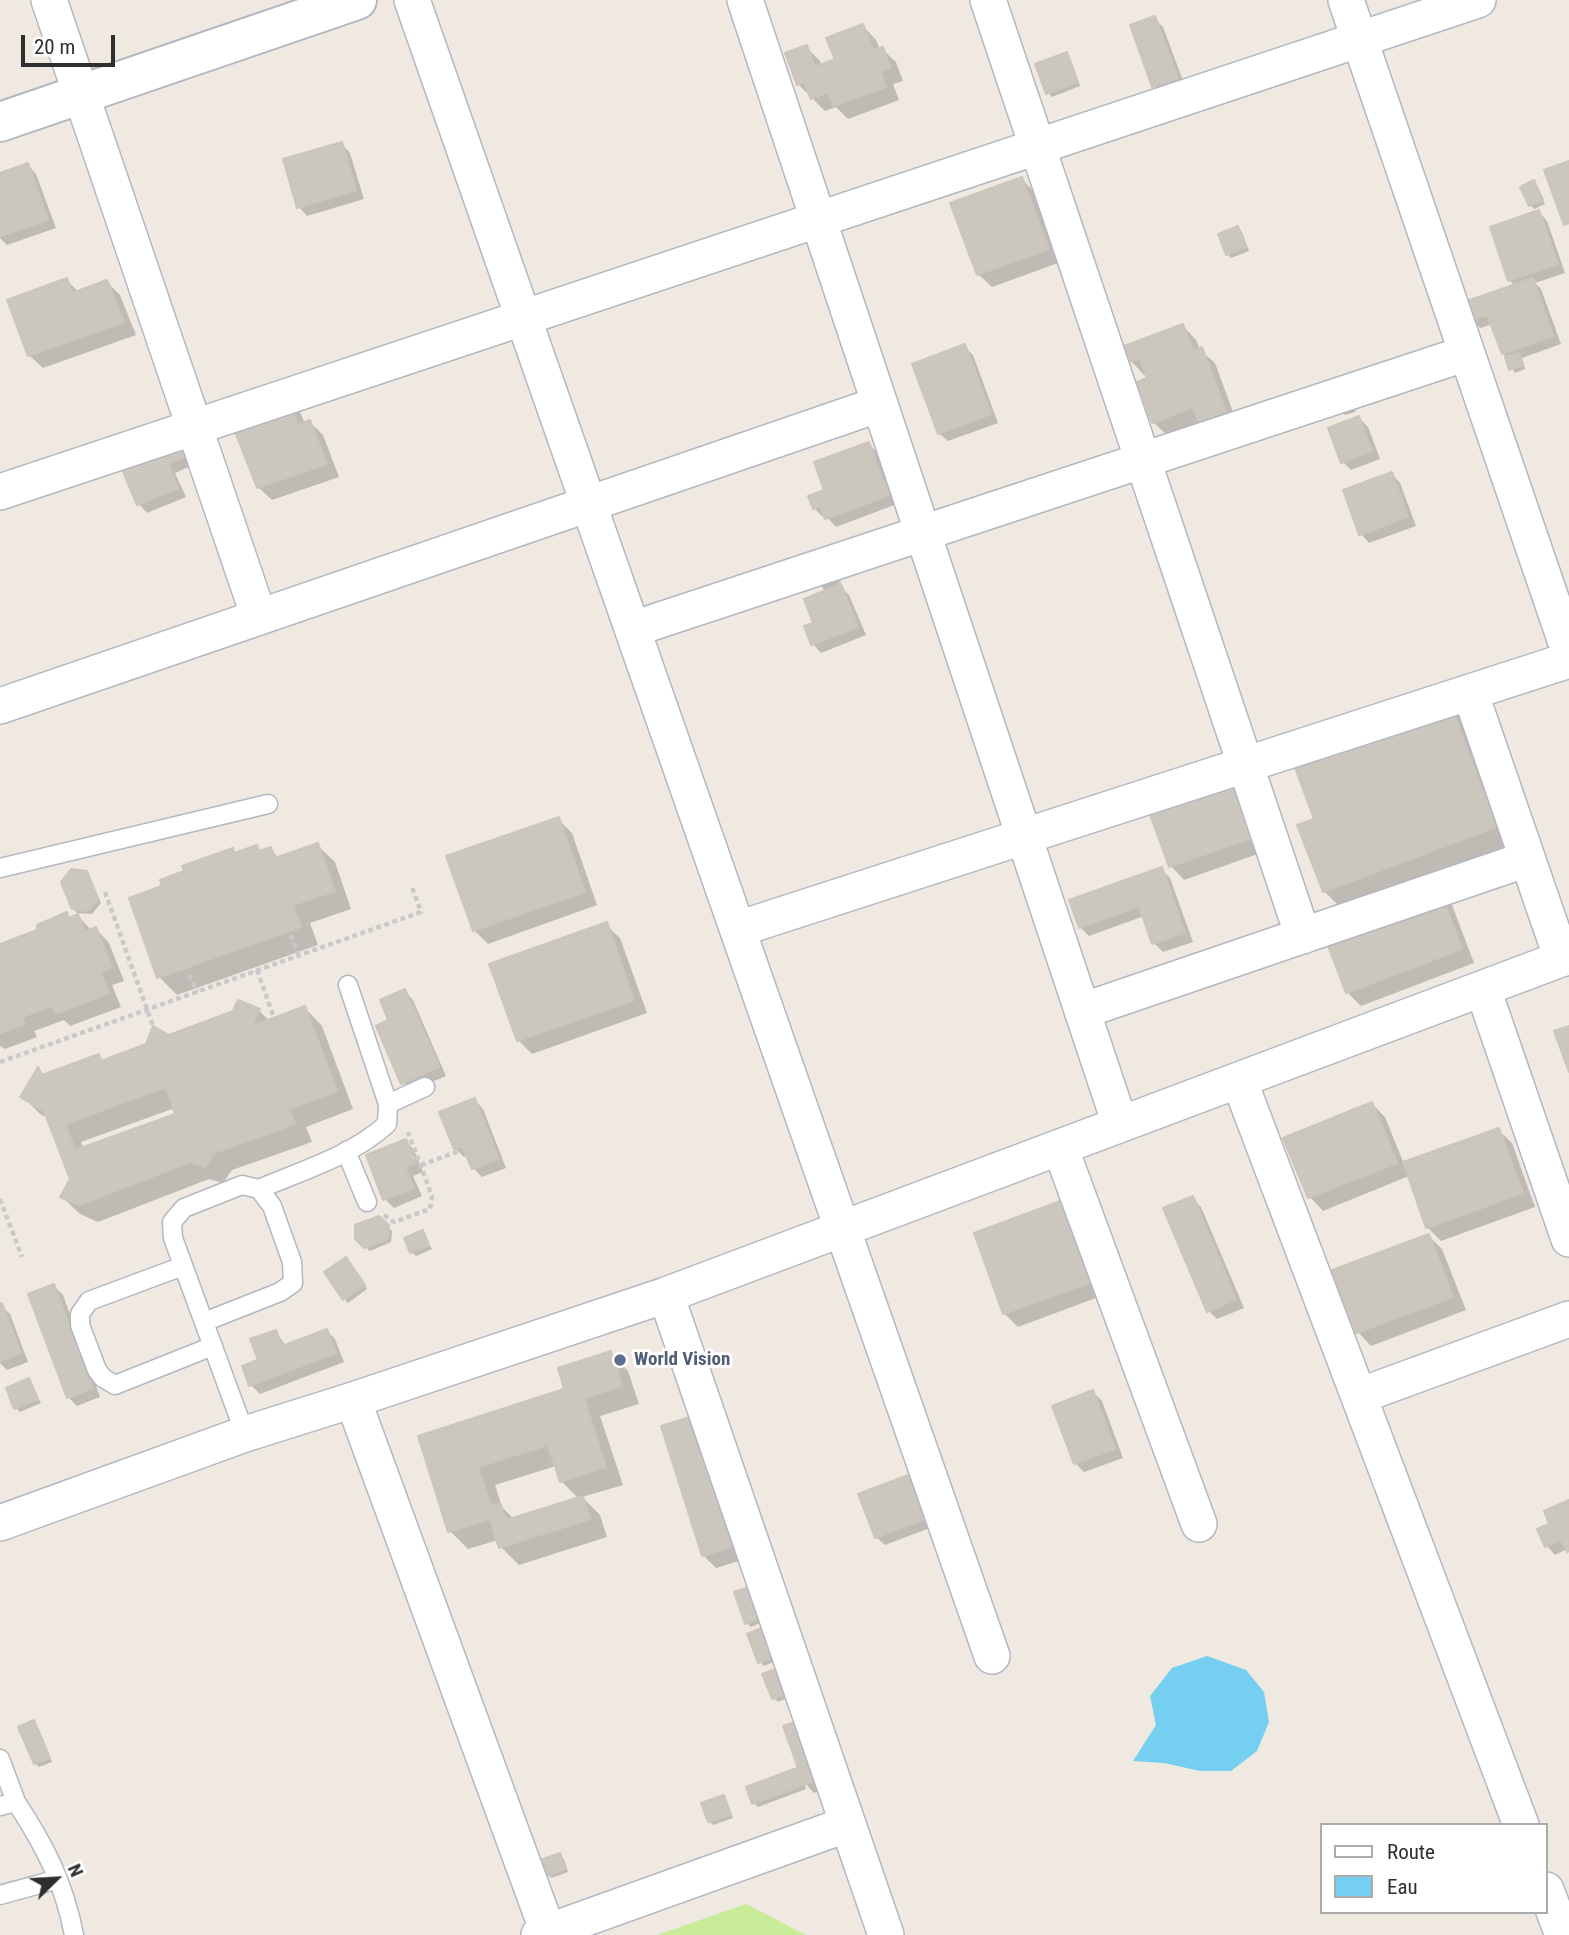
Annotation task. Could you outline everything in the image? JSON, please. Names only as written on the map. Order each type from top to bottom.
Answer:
[{"type":"street","points":[[50,0],[259,617]]},
{"type":"street","points":[[0,122],[357,0]]},
{"type":"street","points":[[412,0],[992,1656]]},
{"type":"street","points":[[745,0],[1120,1125]]},
{"type":"street","points":[[988,0],[1303,936]]},
{"type":"street","points":[[1346,0],[1569,651]]},
{"type":"street","points":[[0,492],[1478,0]]},
{"type":"street","points":[[632,629],[1467,353]]},
{"type":"street","points":[[0,706],[880,404]]},
{"type":"street","points":[[738,929],[1569,660]]},
{"type":"street","points":[[2,1517],[666,1295],[1565,958],[1527,859],[1470,692]]},
{"type":"street","points":[[1082,1011],[1527,859]]},
{"type":"street","points":[[1483,989],[1569,1239]]},
{"type":"street","points":[[1239,1080],[1520,1823]]},
{"type":"street","points":[[1060,1147],[1199,1524]]},
{"type":"street","points":[[666,1295],[886,1935]]},
{"type":"street","points":[[1359,1396],[1569,1319]]},
{"type":"street","points":[[353,1400],[544,1933],[848,1824]]},
{"type":"street","points":[[1548,1895],[1563,1935]]},
{"type":"lane","points":[[0,868],[268,803]]},
{"type":"lane","points":[[258,1189],[346,1151],[374,1136],[387,1124],[392,1102],[348,985]]},
{"type":"lane","points":[[392,1102],[425,1087]]},
{"type":"lane","points":[[346,1151],[367,1202]]},
{"type":"lane","points":[[204,1322],[280,1292],[293,1283],[292,1262],[272,1206],[258,1189],[242,1185],[184,1208],[172,1222],[173,1238],[245,1434]]},
{"type":"lane","points":[[183,1265],[89,1301],[80,1314],[80,1325],[97,1370],[103,1378],[115,1385],[213,1346]]},
{"type":"lane","points":[[0,1759],[8,1804],[41,1839],[67,1899],[74,1935]]},
{"type":"lane","points":[[0,1895],[58,1879]]},
{"type":"path","points":[[0,1062],[421,912],[412,887]]},
{"type":"path","points":[[106,892],[153,1026]]},
{"type":"path","points":[[291,935],[299,956]]},
{"type":"path","points":[[257,970],[274,1018]]},
{"type":"path","points":[[189,975],[197,992]]},
{"type":"path","points":[[367,1202],[394,1222],[430,1209],[432,1196],[421,1165],[392,1102]]},
{"type":"path","points":[[421,1165],[459,1151]]},
{"type":"path","points":[[0,1199],[22,1257]]},
{"type":"green space","points":[[746,1904],[806,1935],[657,1935]]},
{"type":"water","points":[[1207,1656],[1246,1670],[1264,1692],[1269,1722],[1257,1751],[1231,1771],[1200,1771],[1164,1763],[1133,1761],[1156,1725],[1150,1696],[1172,1668]]},
{"type":"building","points":[[1155,16],[1178,78],[1152,87],[1130,25]]},
{"type":"building","points":[[863,24],[873,50],[883,47],[890,68],[880,71],[886,87],[833,106],[828,92],[811,99],[804,82],[797,85],[785,53],[807,45],[815,67],[835,59],[826,38]]},
{"type":"building","points":[[1067,52],[1078,82],[1046,94],[1035,64]]},
{"type":"building","points":[[342,142],[356,190],[297,208],[283,159]]},
{"type":"building","points":[[1569,161],[1569,223],[1564,225],[1544,170]]},
{"type":"building","points":[[28,163],[48,220],[0,236],[0,173]]},
{"type":"building","points":[[1022,177],[1049,249],[977,275],[950,203]]},
{"type":"building","points":[[1534,180],[1543,200],[1529,206],[1520,187]]},
{"type":"building","points":[[1539,210],[1558,264],[1508,281],[1490,227]]},
{"type":"building","points":[[1238,226],[1246,247],[1226,255],[1218,234]]},
{"type":"building","points":[[67,278],[72,293],[107,280],[124,322],[28,356],[7,300]]},
{"type":"building","points":[[1533,278],[1553,336],[1502,354],[1487,315],[1470,320],[1464,302]]},
{"type":"building","points":[[1183,324],[1193,351],[1202,347],[1228,417],[1201,427],[1193,407],[1152,423],[1137,382],[1147,378],[1140,359],[1129,362],[1124,346]]},
{"type":"building","points":[[965,344],[991,414],[938,434],[912,364]]},
{"type":"building","points":[[1519,353],[1523,365],[1509,370],[1505,357]]},
{"type":"building","points":[[287,397],[298,425],[310,420],[327,464],[257,488],[230,419]]},
{"type":"building","points":[[1359,416],[1372,451],[1341,463],[1328,428]]},
{"type":"building","points":[[178,437],[186,456],[168,464],[178,488],[137,505],[119,462]]},
{"type":"building","points":[[869,442],[883,482],[893,478],[898,492],[825,519],[820,506],[813,509],[808,496],[824,490],[814,462]]},
{"type":"building","points":[[1392,472],[1408,517],[1359,535],[1343,490]]},
{"type":"building","points":[[841,584],[858,627],[811,645],[804,626],[813,623],[804,599]]},
{"type":"building","points":[[1451,706],[1496,827],[1323,892],[1297,825],[1314,819],[1294,765]]},
{"type":"building","points":[[1240,777],[1260,835],[1169,867],[1148,809]]},
{"type":"building","points":[[559,817],[585,892],[473,931],[446,856]]},
{"type":"building","points":[[318,843],[335,891],[293,905],[301,927],[157,978],[129,898],[162,886],[160,880],[184,871],[182,866],[233,848],[234,853],[257,845],[259,851],[271,847],[275,858]]},
{"type":"building","points":[[1162,867],[1185,933],[1152,944],[1139,906],[1079,928],[1069,900]]},
{"type":"building","points":[[71,869],[87,871],[98,899],[88,911],[72,909],[61,882]]},
{"type":"building","points":[[1436,881],[1462,949],[1346,993],[1320,925]]},
{"type":"building","points":[[67,912],[69,918],[78,914],[85,932],[96,927],[112,967],[100,972],[109,993],[55,1014],[52,1006],[22,1017],[25,1024],[0,1033],[0,944],[37,930],[37,925]]},
{"type":"building","points":[[607,922],[634,1000],[517,1041],[489,964]]},
{"type":"building","points":[[405,989],[439,1067],[401,1084],[376,1026],[388,1020],[380,1000]]},
{"type":"building","points":[[238,1000],[260,1009],[252,1026],[305,1006],[337,1091],[289,1109],[295,1124],[214,1153],[205,1167],[190,1162],[79,1205],[60,1197],[70,1179],[44,1111],[20,1097],[38,1067],[42,1075],[99,1054],[101,1061],[146,1044],[153,1026],[169,1035],[233,1011]],"holes":[[[166,1087],[175,1114],[75,1150],[65,1124]]]},
{"type":"building","points":[[1569,1026],[1569,1072],[1554,1031]]},
{"type":"building","points":[[475,1098],[499,1159],[472,1169],[462,1146],[454,1149],[439,1112]]},
{"type":"building","points":[[1372,1102],[1397,1163],[1308,1198],[1283,1138]]},
{"type":"building","points":[[1499,1128],[1523,1193],[1426,1228],[1403,1162]]},
{"type":"building","points":[[406,1139],[416,1163],[405,1167],[414,1188],[383,1200],[366,1155]]},
{"type":"building","points":[[1193,1196],[1236,1299],[1207,1312],[1163,1208]]},
{"type":"building","points":[[1063,1200],[1092,1282],[1003,1314],[974,1233]]},
{"type":"building","points":[[379,1216],[389,1225],[388,1239],[364,1248],[355,1239],[355,1225]]},
{"type":"building","points":[[423,1230],[429,1245],[410,1253],[404,1238]]},
{"type":"building","points":[[1429,1234],[1453,1297],[1356,1333],[1332,1270]]},
{"type":"building","points":[[346,1257],[365,1285],[343,1300],[324,1272]]},
{"type":"building","points":[[54,1284],[93,1388],[67,1398],[28,1294]]},
{"type":"building","points":[[2,1303],[21,1353],[0,1361],[0,1304]]},
{"type":"building","points":[[327,1329],[336,1353],[249,1386],[242,1366],[258,1360],[250,1339],[276,1330],[282,1346]]},
{"type":"building","points":[[611,1351],[622,1386],[584,1398],[606,1467],[560,1482],[548,1445],[478,1467],[491,1506],[500,1503],[506,1520],[583,1496],[590,1519],[499,1548],[490,1519],[448,1532],[418,1436],[564,1389],[558,1368]]},
{"type":"building","points":[[29,1378],[38,1399],[14,1409],[6,1388]]},
{"type":"building","points":[[1093,1390],[1115,1449],[1074,1464],[1052,1406]]},
{"type":"building","points":[[697,1415],[737,1545],[702,1556],[661,1426]]},
{"type":"building","points":[[911,1474],[927,1518],[875,1538],[858,1494]]},
{"type":"building","points":[[1569,1500],[1569,1551],[1567,1552],[1561,1540],[1545,1547],[1537,1529],[1549,1524],[1544,1511]]},
{"type":"building","points":[[749,1587],[760,1618],[745,1624],[734,1592]]},
{"type":"building","points":[[764,1627],[776,1656],[758,1663],[747,1634]]},
{"type":"building","points":[[778,1668],[787,1694],[772,1699],[762,1674]]},
{"type":"building","points":[[34,1720],[50,1758],[34,1764],[18,1727]]},
{"type":"building","points":[[802,1720],[822,1778],[804,1785],[783,1726]]},
{"type":"building","points":[[797,1768],[804,1785],[752,1804],[746,1787]]},
{"type":"building","points":[[724,1795],[731,1815],[708,1822],[701,1803]]},
{"type":"building","points":[[560,1853],[566,1869],[546,1876],[540,1860]]},
{"type":"place","name":"World Vision","points":[[620,1360]]}]
